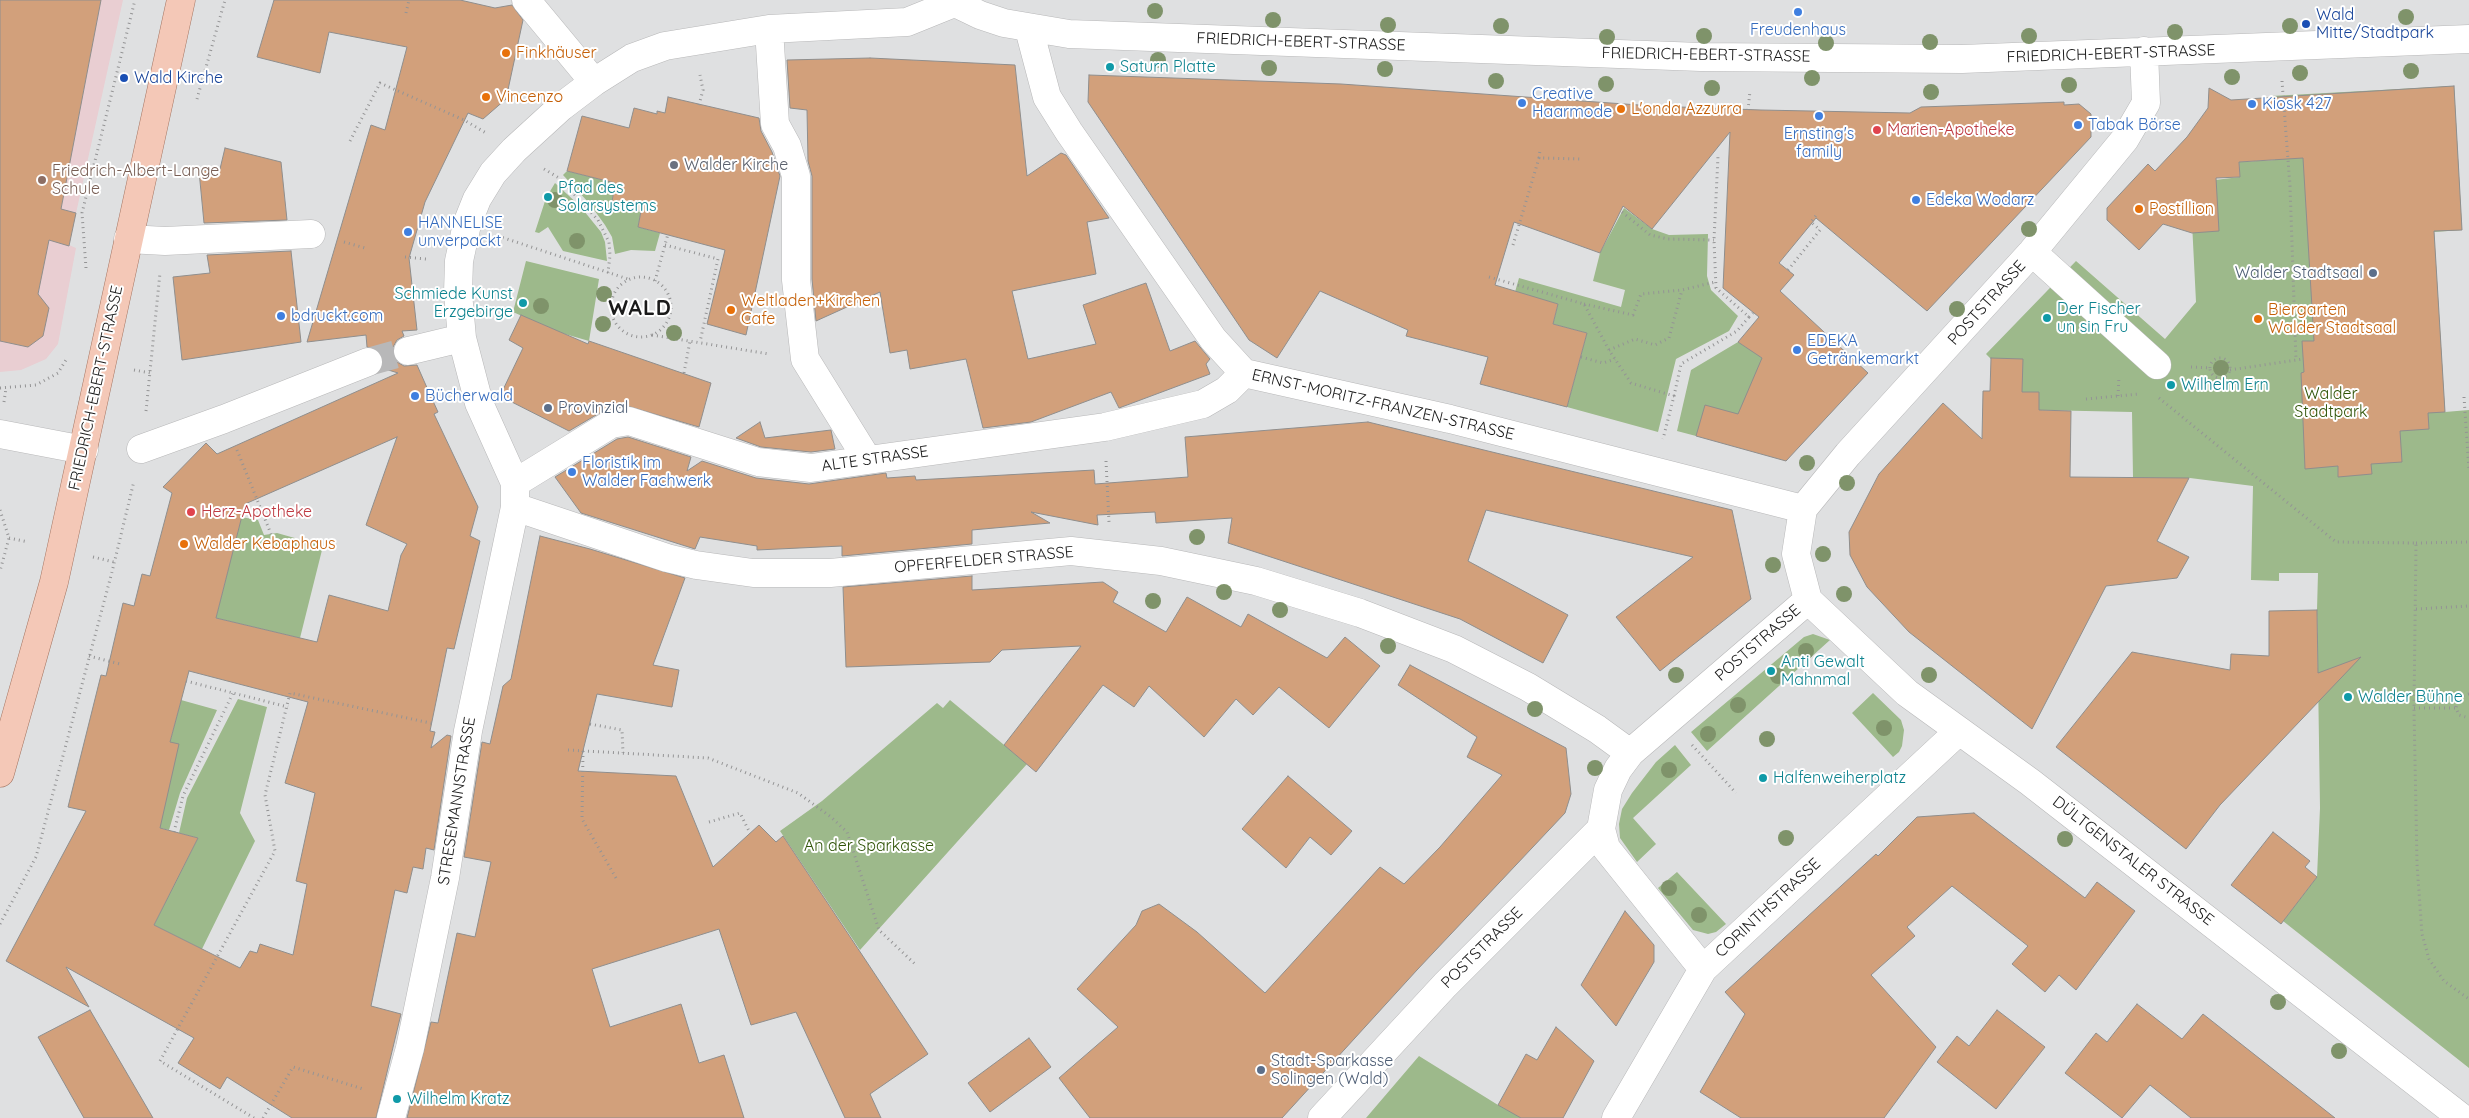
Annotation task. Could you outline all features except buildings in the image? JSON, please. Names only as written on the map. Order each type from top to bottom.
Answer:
[{"type":"main road","name":"FRIEDRICH-EBERT-STRASSE","points":[[0,773],[52,591],[181,0]]},
{"type":"street","points":[[526,0],[594,82]]},
{"type":"street","points":[[515,495],[479,403],[462,338],[458,293],[459,261],[467,224],[477,199],[514,150],[561,107],[594,82],[632,58],[665,46],[769,29],[907,22],[951,2]]},
{"type":"street","name":"FRIEDRICH-EBERT-STRASSE","points":[[951,2],[980,15],[1029,29],[1104,36],[1440,46],[1701,57],[1962,60],[2469,39]]},
{"type":"street","points":[[769,29],[775,124],[787,146],[796,176],[796,280],[805,359],[867,459]]},
{"type":"street","name":"ERNST-MORITZ-FRANZEN-STRASSE","points":[[1029,29],[1047,97],[1213,339],[1244,373],[1369,400],[1803,509]]},
{"type":"street","name":"POSTSTRASSE","points":[[1322,1118],[1445,985],[1601,829],[1608,790],[1618,769],[1630,753],[1670,721],[1808,600],[1796,554],[1803,509],[1848,454],[2032,252],[2125,139],[2146,103],[2144,51]]},
{"type":"street","points":[[128,239],[165,241],[311,234]]},
{"type":"street","points":[[2032,252],[2157,365]]},
{"type":"street","points":[[408,351],[462,338]]},
{"type":"street","points":[[141,449],[224,419],[368,362]]},
{"type":"street","name":"ALTE STRASSE","points":[[515,495],[611,424],[629,421],[758,462],[811,468],[1105,428],[1203,404],[1227,390],[1244,373]]},
{"type":"street","points":[[0,434],[84,450]]},
{"type":"street","name":"OPFERFELDER STRASSE","points":[[515,495],[667,558],[696,565],[754,573],[830,573],[1071,551],[1161,561],[1256,581],[1360,613],[1454,649],[1528,687],[1597,729],[1630,753]]},
{"type":"street","name":"STRESEMANNSTRASSE","points":[[394,1109],[410,1048],[444,878],[468,731],[515,495]]},
{"type":"street","name":"DÜLTGENSTALER STRASSE","points":[[1808,600],[1907,694],[2095,832],[2462,1118]]},
{"type":"street","name":"CORINTHSTRASSE","points":[[1616,1118],[1703,970],[1958,731]]},
{"type":"street","points":[[1601,829],[1606,848],[1703,970]]},
{"type":"path","points":[[86,274],[82,213],[135,0]]},
{"type":"path","points":[[196,102],[226,0]]},
{"type":"path","points":[[406,13],[409,0]]},
{"type":"path","points":[[2279,48],[2290,186],[2296,360]]},
{"type":"path","points":[[350,141],[380,83],[464,120],[559,178],[598,220],[609,242],[608,273]]},
{"type":"path","points":[[1512,245],[1540,150]]},
{"type":"path","points":[[1718,156],[1714,240],[1716,288],[1749,317]]},
{"type":"path","points":[[1539,158],[1583,159]]},
{"type":"path","points":[[1622,212],[1650,235],[1668,239],[1714,240]]},
{"type":"path","points":[[1788,270],[1820,230],[1811,222],[1818,212]]},
{"type":"path","points":[[655,281],[668,234]]},
{"type":"path","points":[[665,245],[718,259],[700,342]]},
{"type":"path","points":[[530,247],[629,280]]},
{"type":"path","points":[[0,924],[36,857],[141,449],[160,270]]},
{"type":"path","points":[[640,277],[655,281],[667,292],[670,311],[666,323],[652,334],[641,337],[631,335],[622,330],[612,314],[613,296],[617,288],[629,280],[640,277]]},
{"type":"path","points":[[1489,277],[1584,304],[1633,315],[1641,294],[1682,290],[1715,282]]},
{"type":"path","points":[[1609,350],[1635,340],[1655,345],[1669,338],[1682,290]]},
{"type":"path","points":[[1584,304],[1609,350],[1631,383],[1674,396]]},
{"type":"path","points":[[1655,471],[1681,364],[1737,331],[1753,313]]},
{"type":"path","points":[[652,334],[805,359]]},
{"type":"path","points":[[684,373],[690,341]]},
{"type":"path","points":[[1581,357],[1603,363],[1615,359]]},
{"type":"path","points":[[0,388],[36,385],[58,373],[67,358]]},
{"type":"path","points":[[2220,358],[2229,363],[2230,370],[2227,376],[2221,378],[2212,374],[2210,368],[2212,362],[2220,358]]},
{"type":"path","points":[[2230,370],[2303,360]]},
{"type":"path","points":[[2152,393],[2336,542],[2469,542]]},
{"type":"path","points":[[2086,399],[2144,394]]},
{"type":"path","points":[[2464,397],[2469,470]]},
{"type":"path","points":[[224,419],[271,534]]},
{"type":"path","points":[[1105,428],[1110,554]]},
{"type":"path","points":[[0,510],[10,538],[0,571]]},
{"type":"path","points":[[2416,543],[2414,708],[2417,864],[2422,934],[2429,959],[2444,981],[2469,998]]},
{"type":"path","points":[[2416,609],[2469,606]]},
{"type":"path","points":[[89,656],[120,664]]},
{"type":"path","points":[[186,682],[288,707]]},
{"type":"path","points":[[174,832],[183,796],[233,693]]},
{"type":"path","points":[[254,1118],[160,1062],[275,851],[265,795],[290,693],[468,731]]},
{"type":"path","points":[[2469,694],[2459,697],[2456,708],[2459,715],[2469,718]]},
{"type":"path","points":[[2414,708],[2456,708]]},
{"type":"path","points":[[1670,721],[1736,793]]},
{"type":"path","points":[[590,724],[622,730],[623,753]]},
{"type":"path","points":[[568,750],[708,758],[792,790],[842,826],[850,837],[879,930],[917,966]]},
{"type":"path","points":[[583,751],[582,818],[616,878]]},
{"type":"path","points":[[709,822],[740,813],[750,832]]},
{"type":"path","points":[[263,1118],[293,1067],[394,1109]]},
{"type":"shaded area","name":"Friedrich-Albert-Lange Schule","points":[[0,0],[123,0],[69,245],[76,248],[58,344],[46,359],[21,370],[0,372]]},
{"type":"green space","name":"Walder Stadtpark","points":[[2454,86],[2462,230],[2434,232],[2445,412],[2469,410],[2469,1068],[2283,921],[2317,877],[2320,808],[2318,573],[2279,573],[2279,581],[2251,580],[2253,486],[2190,478],[2133,478],[2132,412],[2039,410],[2039,392],[2022,392],[2022,359],[1991,359],[1986,354],[2076,261],[2165,339],[2196,302],[2190,183],[2240,177],[2239,162],[2275,160],[2271,96]]},
{"type":"green space","points":[[567,171],[615,183],[612,202],[641,211],[638,227],[660,233],[655,251],[631,250],[615,254],[612,237],[589,203],[563,175]]},
{"type":"green space","points":[[555,183],[580,206],[601,232],[605,242],[607,261],[563,251],[548,227],[539,233],[535,232],[546,198]]},
{"type":"green space","points":[[1624,208],[1652,229],[1669,235],[1708,234],[1707,276],[1711,290],[1738,316],[1729,331],[1676,359],[1658,432],[1567,407],[1587,333],[1553,324],[1558,304],[1515,292],[1519,278],[1621,307],[1625,290],[1593,281],[1600,253]]},
{"type":"green space","points":[[526,261],[599,279],[589,341],[558,332],[513,312]]},
{"type":"green space","points":[[1738,342],[1763,358],[1739,415],[1696,436],[1677,431],[1691,370]]},
{"type":"green space","points":[[241,517],[258,520],[264,535],[277,533],[323,546],[300,638],[216,618]]},
{"type":"green space","points":[[1813,634],[1830,640],[1707,751],[1691,732],[1804,637]]},
{"type":"green space","points":[[1873,693],[1901,720],[1904,730],[1902,746],[1893,757],[1852,713]]},
{"type":"green space","points":[[238,699],[267,707],[240,813],[255,841],[202,949],[154,925],[198,838],[179,833],[187,798]]},
{"type":"green space","points":[[181,700],[217,710],[180,793],[169,830],[152,826]]},
{"type":"green space","name":"An der Sparkasse","points":[[950,700],[1027,764],[860,950],[780,831],[822,801],[937,703],[943,708]]},
{"type":"green space","points":[[1675,745],[1691,765],[1633,818],[1656,844],[1637,862],[1620,838],[1619,824],[1622,809],[1656,762]]},
{"type":"green space","points":[[1677,872],[1726,924],[1716,932],[1708,934],[1693,930],[1658,888]]},
{"type":"green space","points":[[1419,1056],[1498,1105],[1522,1118],[1366,1118]]},
{"type":"tunnel","points":[[368,362],[408,351]]},
{"type":"place","name":"Freudenhaus","points":[[1798,12]]},
{"type":"place","name":"Wald Mitte/Stadtpark","points":[[2306,24]]},
{"type":"place","name":"Finkhäuser","points":[[506,53]]},
{"type":"place","name":"Saturn Platte","points":[[1110,67]]},
{"type":"place","name":"Wald Kirche","points":[[124,78]]},
{"type":"place","name":"Vincenzo","points":[[486,97]]},
{"type":"place","name":"Creative Haarmode","points":[[1522,103]]},
{"type":"place","name":"Kiosk 427","points":[[2252,104]]},
{"type":"place","name":"L'onda Azzurra","points":[[1621,109]]},
{"type":"place","name":"Ernsting's family","points":[[1819,116]]},
{"type":"place","name":"Tabak Börse","points":[[2078,125]]},
{"type":"place","name":"Marien-Apotheke","points":[[1877,130]]},
{"type":"place","name":"Walder Kirche","points":[[674,165]]},
{"type":"place","name":"Friedrich-Albert-Lange Schule","points":[[42,180]]},
{"type":"place","name":"Pfad des Solarsystems","points":[[548,197]]},
{"type":"place","name":"Edeka Wodarz","points":[[1916,200]]},
{"type":"place","name":"Postillion","points":[[2139,209]]},
{"type":"place","name":"HANNELISE unverpackt","points":[[408,232]]},
{"type":"place","name":"Walder Stadtsaal","points":[[2373,273]]},
{"type":"place","name":"Schmiede Kunst Erzgebirge","points":[[523,303]]},
{"type":"place","name":"Weltladen+Kirchen Cafe","points":[[731,310]]},
{"type":"place","name":"bdruckt.com","points":[[281,316]]},
{"type":"place","name":"Der Fischer un sin Fru","points":[[2047,318]]},
{"type":"place","name":"Biergarten Walder Stadtsaal","points":[[2258,319]]},
{"type":"place","name":"EDEKA Getränkemarkt","points":[[1797,350]]},
{"type":"place","name":"Wilhelm Ern","points":[[2171,385]]},
{"type":"place","name":"Bücherwald","points":[[415,396]]},
{"type":"place","name":"Provinzial","points":[[548,408]]},
{"type":"place","name":"Floristik im Walder Fachwerk","points":[[572,472]]},
{"type":"place","name":"Herz-Apotheke","points":[[191,512]]},
{"type":"place","name":"Walder Kebaphaus","points":[[184,544]]},
{"type":"place","name":"Anti Gewalt Mahnmal","points":[[1771,671]]},
{"type":"place","name":"Walder Bühne","points":[[2348,697]]},
{"type":"place","name":"Halfenweiherplatz","points":[[1763,778]]},
{"type":"place","name":"Stadt-Sparkasse Solingen (Wald)","points":[[1261,1070]]},
{"type":"place","name":"Wilhelm Kratz","points":[[397,1099]]},
{"type":"district","name":"WALD","points":[[640,309]]}]
